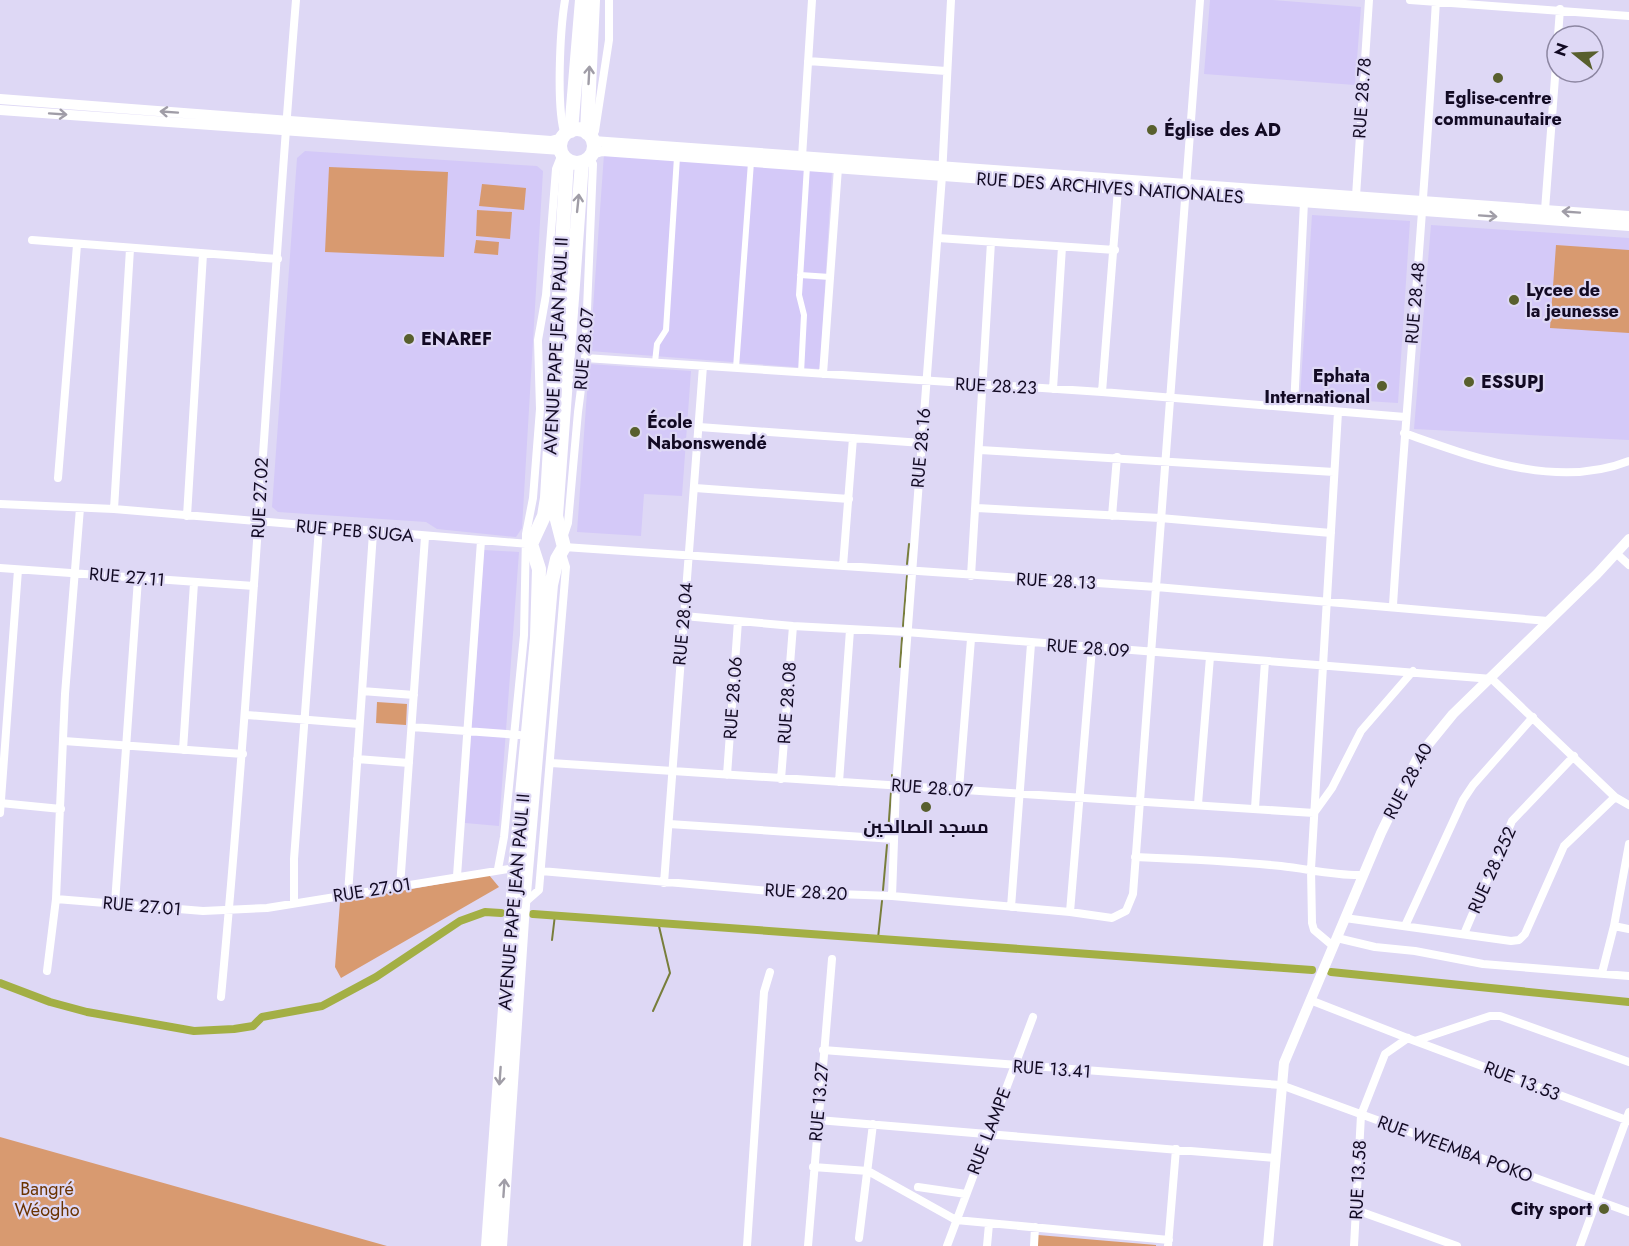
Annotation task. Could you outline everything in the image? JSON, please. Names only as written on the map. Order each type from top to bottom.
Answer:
[{"type":"highway","name":"AVENUE PAPE JEAN PAUL II","points":[[488,1246],[515,868],[521,735],[539,582],[536,558],[528,544],[538,532],[547,498],[565,145],[582,0]]},
{"type":"highway","name":"AVENUE PAPE JEAN PAUL II","points":[[500,1246],[523,904],[551,585],[561,547],[556,516],[589,148],[593,0]]},
{"type":"highway","points":[[565,145],[578,130],[589,148]]},
{"type":"highway","points":[[565,145],[589,148]]},
{"type":"highway","points":[[536,558],[546,562],[561,547],[549,529],[538,532]]},
{"type":"street","name":"RUE 27.02","points":[[221,997],[247,714],[258,521],[296,0]]},
{"type":"street","points":[[498,869],[521,735],[528,544],[540,409],[538,340],[546,295],[556,169],[565,145],[560,122],[560,39],[565,0]]},
{"type":"street","name":"RUE 28.07","points":[[523,904],[539,890],[541,871],[566,567],[561,547],[568,523],[585,358],[593,219],[593,164],[589,148],[595,131],[609,40],[609,0]]},
{"type":"street","points":[[801,373],[804,315],[799,298],[812,0]]},
{"type":"street","name":"RUE 28.16","points":[[892,896],[896,786],[906,632],[938,238],[951,0]]},
{"type":"street","points":[[1200,0],[1187,189],[1168,398],[1152,652],[1135,857],[1227,860],[1311,869],[1337,875],[1363,875]]},
{"type":"street","name":"RUE 28.78","points":[[1356,196],[1369,0]]},
{"type":"street","points":[[1410,0],[1501,2],[1629,16]]},
{"type":"street","name":"RUE 28.48","points":[[1393,605],[1404,433],[1424,206],[1436,1]]},
{"type":"street","points":[[1559,24],[1560,9]]},
{"type":"street","points":[[808,61],[946,71]]},
{"type":"street","points":[[1545,210],[1555,84]]},
{"type":"street","points":[[0,99],[286,125]]},
{"type":"street","points":[[0,110],[551,141],[565,145]]},
{"type":"street","name":"RUE DES ARCHIVES NATIONALES","points":[[589,148],[602,151],[751,162],[804,162],[837,168],[942,171],[1118,189],[1187,189],[1304,202],[1545,210],[1629,216]]},
{"type":"street","name":"RUE DES ARCHIVES NATIONALES","points":[[589,148],[1187,189],[1356,196],[1424,206],[1629,226]]},
{"type":"street","points":[[655,362],[657,344],[666,330],[676,157]]},
{"type":"street","points":[[736,368],[751,162]]},
{"type":"street","points":[[823,374],[837,168]]},
{"type":"street","points":[[1102,392],[1115,250],[1118,189]]},
{"type":"street","points":[[1294,408],[1304,202]]},
{"type":"street","points":[[938,238],[1115,250]]},
{"type":"street","points":[[32,240],[278,259]]},
{"type":"street","points":[[971,576],[977,508],[991,242]]},
{"type":"street","points":[[58,478],[77,245]]},
{"type":"street","points":[[1053,389],[1062,247]]},
{"type":"street","points":[[114,509],[130,249]]},
{"type":"street","points":[[187,516],[203,254]]},
{"type":"street","points":[[800,276],[830,277]]},
{"type":"street","name":"RUE 28.23","points":[[585,358],[1102,392],[1406,417]]},
{"type":"street","name":"RUE 28.04","points":[[664,883],[704,366]]},
{"type":"street","points":[[1338,412],[1311,869],[1314,930],[1335,942],[1415,951],[1483,964],[1629,976]]},
{"type":"street","points":[[699,427],[922,443]]},
{"type":"street","points":[[1404,433],[1484,459],[1545,470],[1599,472],[1629,462]]},
{"type":"street","points":[[843,566],[853,438]]},
{"type":"street","points":[[980,450],[1117,456],[1334,472]]},
{"type":"street","points":[[1112,516],[1117,456]]},
{"type":"street","points":[[695,488],[849,499]]},
{"type":"street","name":"RUE PEB SUGA","points":[[0,504],[114,509],[373,533],[528,544]]},
{"type":"street","points":[[47,970],[56,899],[65,693],[80,508]]},
{"type":"street","points":[[977,508],[1160,518],[1331,533]]},
{"type":"street","points":[[294,903],[319,528]]},
{"type":"street","points":[[348,894],[373,533]]},
{"type":"street","points":[[400,886],[425,537]]},
{"type":"street","name":"RUE 28.40","points":[[1268,1246],[1281,1085],[1289,1048],[1363,875],[1425,746],[1453,714],[1617,554],[1629,539]]},
{"type":"street","points":[[458,876],[481,541]]},
{"type":"street","name":"RUE 28.13","points":[[561,547],[1156,587],[1393,605],[1548,621]]},
{"type":"street","points":[[1617,554],[1629,565]]},
{"type":"street","name":"RUE 27.11","points":[[0,568],[254,586]]},
{"type":"street","points":[[0,813],[18,570]]},
{"type":"street","points":[[114,903],[138,579]]},
{"type":"street","points":[[183,750],[194,583]]},
{"type":"street","name":"RUE 28.09","points":[[684,616],[1492,678]]},
{"type":"street","name":"RUE 28.06","points":[[727,775],[738,621]]},
{"type":"street","name":"RUE 28.08","points":[[781,779],[793,626]]},
{"type":"street","points":[[839,782],[850,630]]},
{"type":"street","points":[[959,789],[970,639]]},
{"type":"street","points":[[1011,907],[1031,644]]},
{"type":"street","points":[[1070,912],[1092,648]]},
{"type":"street","points":[[1198,804],[1210,657]]},
{"type":"street","points":[[1255,808],[1265,661]]},
{"type":"street","points":[[1314,813],[1332,788],[1361,731],[1413,671]]},
{"type":"street","points":[[1492,678],[1615,798],[1629,805]]},
{"type":"street","points":[[362,691],[414,695]]},
{"type":"street","points":[[247,714],[359,723]]},
{"type":"street","points":[[1405,926],[1463,800],[1473,785],[1533,717]]},
{"type":"street","points":[[412,727],[521,735]]},
{"type":"street","points":[[64,741],[243,754]]},
{"type":"street","name":"RUE 28.252","points":[[1464,934],[1512,821],[1574,756]]},
{"type":"street","points":[[357,759],[409,764]]},
{"type":"street","name":"RUE 28.07","points":[[551,763],[1314,813]]},
{"type":"street","points":[[1345,918],[1511,941],[1519,939],[1525,934],[1557,856],[1564,846],[1615,798]]},
{"type":"street","points":[[0,803],[61,809]]},
{"type":"street","points":[[669,824],[894,839]]},
{"type":"street","points":[[1602,973],[1614,926],[1629,844]]},
{"type":"street","name":"RUE 28.20","points":[[541,871],[782,892],[892,896],[1112,918],[1126,911],[1133,894],[1135,857]]},
{"type":"street","name":"RUE 27.01","points":[[56,899],[228,911],[294,903],[515,868]]},
{"type":"street","points":[[1614,926],[1629,929]]},
{"type":"street","name":"RUE 13.27","points":[[808,1246],[832,959]]},
{"type":"street","points":[[747,1246],[763,1000],[771,972]]},
{"type":"street","name":"RUE 13.53","points":[[1310,1000],[1411,1040],[1628,1118]]},
{"type":"street","points":[[1361,1115],[1385,1054],[1411,1040],[1490,1016],[1500,1016],[1629,1062]]},
{"type":"street","name":"RUE LAMPE","points":[[947,1246],[1033,1017]]},
{"type":"street","name":"RUE 13.41","points":[[823,1050],[1281,1085]]},
{"type":"street","name":"RUE WEEMBA POKO","points":[[1281,1085],[1629,1212]]},
{"type":"street","name":"RUE 13.58","points":[[1354,1246],[1361,1115]]},
{"type":"street","points":[[1580,1246],[1628,1118]]},
{"type":"street","points":[[818,1120],[1275,1158]]},
{"type":"street","points":[[859,1238],[873,1124]]},
{"type":"street","points":[[813,1167],[868,1172],[956,1220],[1169,1243],[1176,1149]]},
{"type":"street","points":[[918,1187],[966,1194]]},
{"type":"street","points":[[1356,1210],[1457,1246]]},
{"type":"street","points":[[987,1246],[989,1224]]},
{"type":"street","points":[[1034,1246],[1035,1227]]},
{"type":"shaded area","points":[[1210,0],[1273,0],[1361,7],[1355,85],[1204,74]]},
{"type":"shaded area","name":"ENAREF","points":[[305,151],[537,166],[543,171],[522,528],[516,537],[437,529],[426,522],[278,512],[272,507],[297,158]]},
{"type":"shaded area","points":[[604,154],[832,171],[820,369],[590,351]]},
{"type":"shaded area","points":[[1312,215],[1410,221],[1398,403],[1300,397]]},
{"type":"shaded area","points":[[1431,225],[1629,238],[1629,440],[1414,429]]},
{"type":"shaded area","name":"École Nabonswendé","points":[[589,364],[691,371],[682,496],[644,494],[641,536],[577,532]]},
{"type":"shaded area","points":[[484,550],[519,552],[499,826],[465,823]]},
{"type":"green space","points":[[329,167],[448,172],[444,257],[325,252]]},
{"type":"green space","points":[[482,184],[526,188],[524,210],[479,206]]},
{"type":"green space","points":[[477,210],[512,212],[510,239],[476,236]]},
{"type":"green space","points":[[476,240],[499,242],[498,255],[474,253]]},
{"type":"green space","points":[[1556,245],[1629,250],[1629,333],[1550,328]]},
{"type":"green space","points":[[377,702],[407,704],[406,725],[376,723]]},
{"type":"green space","points":[[489,875],[499,887],[341,978],[335,967],[340,902]]},
{"type":"green space","name":"Bangré Wéogho","points":[[0,1137],[387,1246],[0,1246]]},
{"type":"green space","points":[[1038,1235],[1156,1245],[1156,1246],[1038,1246]]},
{"type":"waterway","points":[[907,564],[909,544]]},
{"type":"waterway","points":[[903,626],[907,576]]},
{"type":"waterway","points":[[900,667],[902,638]]},
{"type":"waterway","points":[[892,775],[892,780]]},
{"type":"waterway","points":[[888,833],[891,792]]},
{"type":"waterway","points":[[883,890],[887,845]]},
{"type":"waterway","points":[[878,938],[882,901]]},
{"type":"waterway","points":[[0,983],[50,1002],[87,1012],[194,1031],[234,1029],[253,1026],[262,1017],[322,1006],[376,977],[460,921],[485,912],[501,913]]},
{"type":"waterway","points":[[533,914],[1312,970]]},
{"type":"waterway","points":[[552,940],[555,915]]},
{"type":"waterway","points":[[653,1011],[670,973],[658,922]]},
{"type":"waterway","points":[[1331,972],[1629,1002]]},
{"type":"place","name":"Eglise-centre communautaire","points":[[1498,78]]},
{"type":"place","name":"Église des AD","points":[[1152,130]]},
{"type":"place","name":"Lycee de la jeunesse","points":[[1514,300]]},
{"type":"place","name":"ENAREF","points":[[409,339]]},
{"type":"place","name":"ESSUPJ","points":[[1469,382]]},
{"type":"place","name":"Ephata International","points":[[1382,386]]},
{"type":"place","name":"École Nabonswendé","points":[[635,432]]},
{"type":"place","name":"مسجد الصالحين","points":[[926,807]]},
{"type":"place","name":"City sport","points":[[1604,1209]]}]
